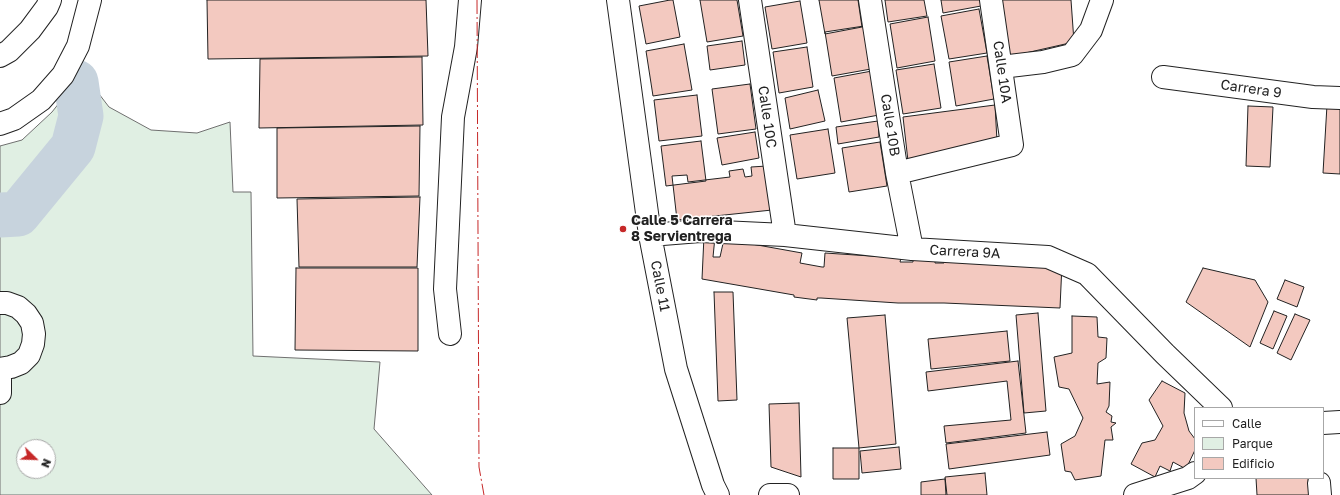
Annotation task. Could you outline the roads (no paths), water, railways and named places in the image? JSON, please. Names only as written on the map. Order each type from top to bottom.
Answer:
[{"type":"street","points":[[0,56],[9,51],[30,30],[47,7],[50,0]]},
{"type":"street","points":[[450,334],[445,289],[453,117],[466,47],[470,0]]},
{"type":"street","name":"Calle 11","points":[[618,0],[650,235],[676,369],[713,485],[718,495]]},
{"type":"street","name":"Calle 10C","points":[[750,0],[785,235]]},
{"type":"street","name":"Calle 10B","points":[[870,0],[897,173],[912,249]]},
{"type":"street","name":"Calle 10A","points":[[897,173],[1012,145],[991,0]]},
{"type":"street","points":[[1001,67],[1043,62],[1072,55],[1091,30],[1102,0]]},
{"type":"street","points":[[0,124],[14,119],[41,100],[63,75],[78,46],[88,7]]},
{"type":"street","name":"Carrera 9","points":[[1163,77],[1313,97],[1340,98]]},
{"type":"street","name":"Carrera 9A","points":[[650,235],[700,231],[785,235],[912,249],[1048,257],[1087,274],[1165,354],[1220,407]]},
{"type":"street","points":[[0,303],[7,303],[18,307],[26,314],[32,323],[34,334],[33,344],[29,355],[21,363],[0,369],[0,393]]},
{"type":"street","points":[[1324,423],[1340,422]]},
{"type":"street","points":[[1135,495],[1188,478],[1194,474]]},
{"type":"street","points":[[770,495],[788,495]]},
{"type":"waterway","points":[[0,215],[18,214],[73,147],[81,116],[76,82]]},
{"type":"place","name":"Calle 5 Carrera 8 Servientrega","points":[[623,229]]}]
